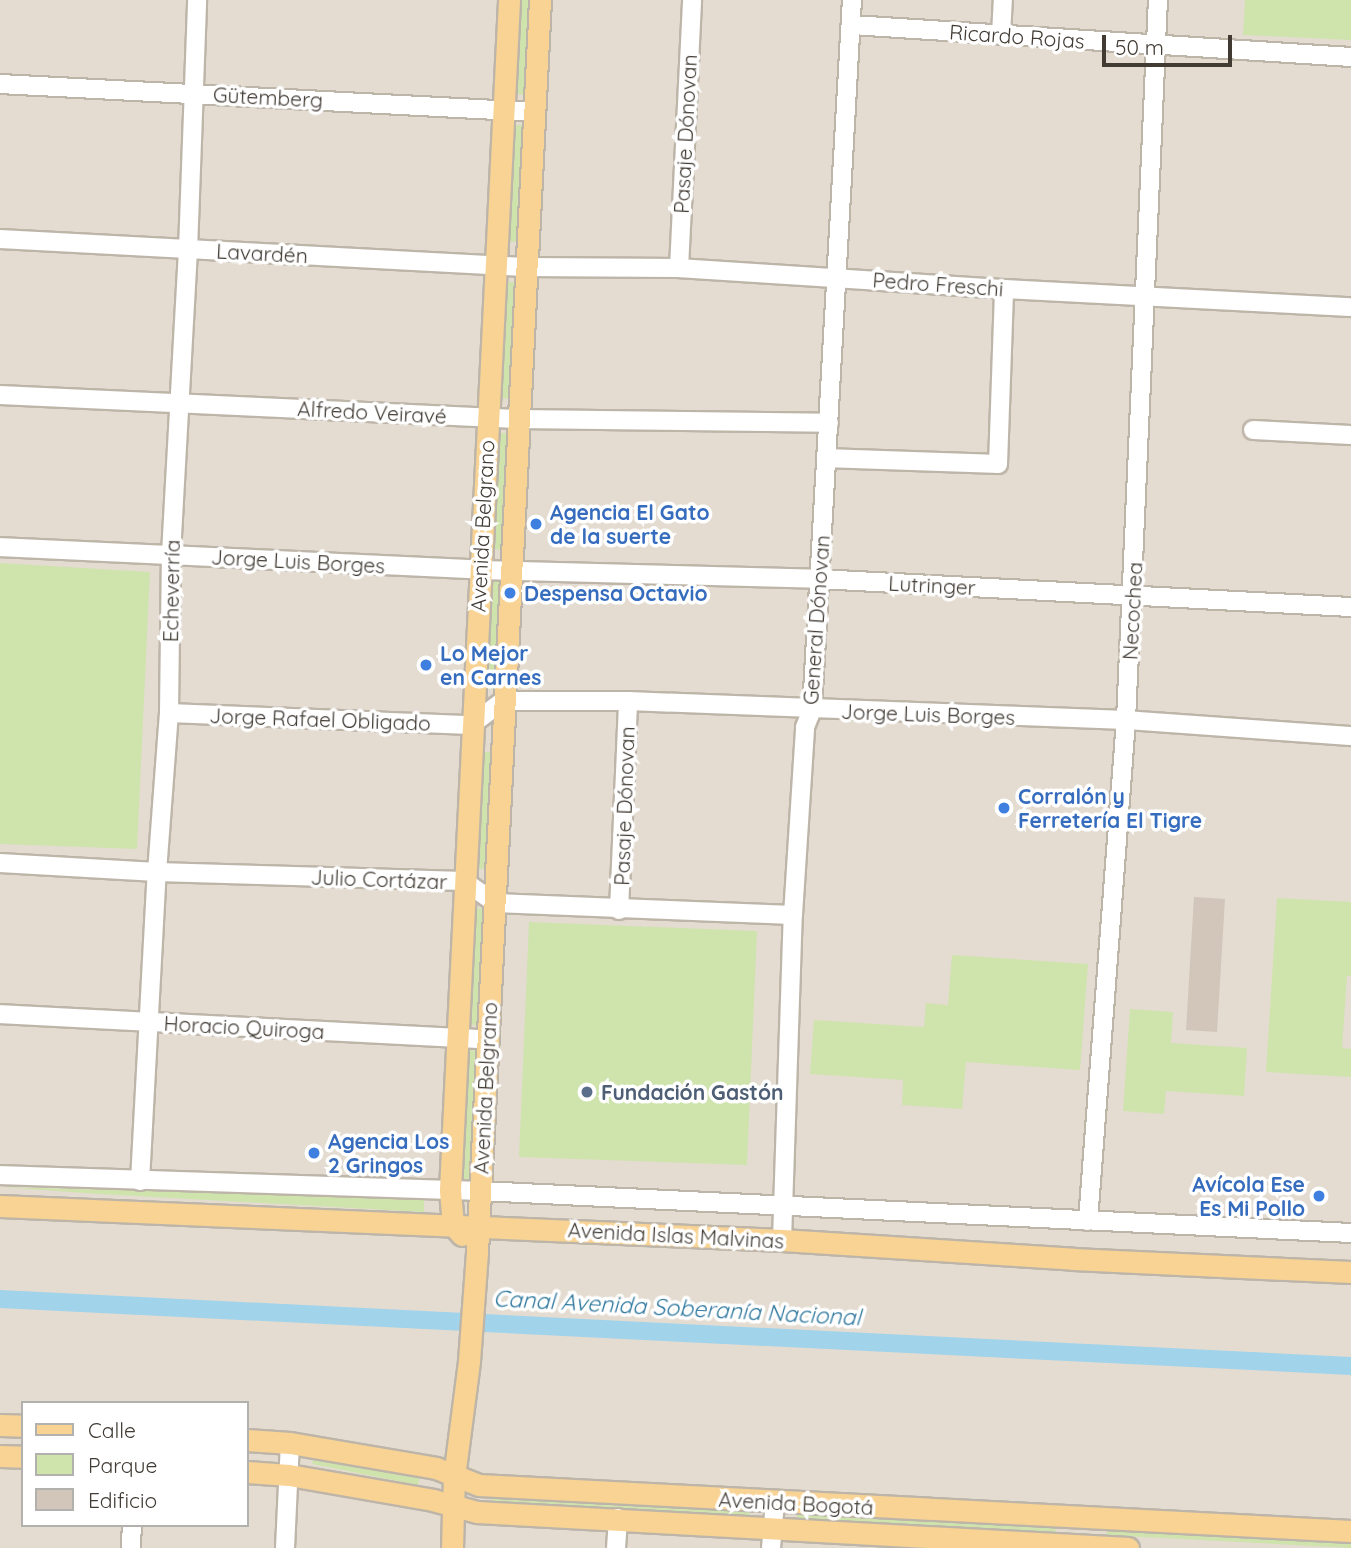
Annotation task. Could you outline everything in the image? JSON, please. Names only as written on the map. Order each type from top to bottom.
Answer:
[{"type":"main road","name":"Avenida Belgrano","points":[[453,1225],[450,1190],[471,725],[509,0]]},
{"type":"main road","name":"Avenida Belgrano","points":[[452,1548],[454,1477],[469,1361],[479,1226],[517,419],[540,0]]},
{"type":"main road","name":"Avenida Islas Malvinas","points":[[3,1205],[782,1240],[1073,1259],[1351,1272]]},
{"type":"main road","points":[[453,1225],[477,1252]]},
{"type":"main road","points":[[0,1425],[21,1426]]},
{"type":"main road","name":"Avenida Bogotá","points":[[248,1440],[290,1443],[436,1468],[479,1485],[1351,1531]]},
{"type":"main road","points":[[0,1456],[21,1457]]},
{"type":"main road","name":"Avenida Bogotá","points":[[248,1472],[289,1475],[477,1512],[618,1518],[771,1539],[1128,1548]]},
{"type":"street","name":"Echeverría","points":[[140,1181],[157,872],[169,713],[171,554],[188,250],[197,0]]},
{"type":"street","name":"Pasaje Dónovan","points":[[679,268],[692,0]]},
{"type":"street","name":"General Dónovan","points":[[782,1240],[793,915],[805,727],[812,710],[852,0]]},
{"type":"street","points":[[1001,35],[1003,0]]},
{"type":"street","name":"Necochea","points":[[1088,1221],[1126,720],[1158,0]]},
{"type":"street","name":"Ricardo Rojas","points":[[852,25],[1351,57]]},
{"type":"street","name":"Gütemberg","points":[[0,84],[535,112]]},
{"type":"street","name":"Lavardén","points":[[0,239],[525,267]]},
{"type":"street","name":"Pedro Freschi","points":[[525,267],[679,268],[837,276],[1004,289],[1351,307]]},
{"type":"street","points":[[826,458],[998,464],[1004,289]]},
{"type":"street","name":"Alfredo Veiravé","points":[[0,395],[487,418],[829,423]]},
{"type":"street","points":[[1252,430],[1351,435]]},
{"type":"street","name":"Jorge Luis Borges","points":[[0,547],[480,570],[512,568]]},
{"type":"street","name":"Lutringer","points":[[512,568],[818,579],[1351,607]]},
{"type":"street","points":[[471,725],[503,701]]},
{"type":"street","name":"Jorge Luis Borges","points":[[503,701],[628,701],[1126,720],[1351,736]]},
{"type":"street","name":"Pasaje Dónovan","points":[[619,910],[628,701]]},
{"type":"street","name":"Jorge Rafael Obligado","points":[[169,713],[471,725]]},
{"type":"street","name":"Julio Cortázar","points":[[0,863],[157,872],[464,881],[495,903]]},
{"type":"street","points":[[495,903],[793,915]]},
{"type":"street","name":"Horacio Quiroga","points":[[0,1014],[488,1040]]},
{"type":"street","name":"Avenida Islas Malvinas","points":[[0,1175],[480,1191],[1351,1234]]},
{"type":"street","points":[[285,1548],[290,1443]]},
{"type":"street","points":[[771,1539],[775,1502]]},
{"type":"street","points":[[1082,1547],[1085,1516]]},
{"type":"street","points":[[616,1548],[618,1518]]},
{"type":"street","points":[[131,1548],[132,1527]]},
{"type":"shaded area","points":[[0,0],[1351,0],[1351,1548],[0,1548]]},
{"type":"green space","points":[[518,0],[531,0],[526,95],[513,94]]},
{"type":"green space","points":[[1245,0],[1351,0],[1351,40],[1243,35]]},
{"type":"green space","points":[[512,125],[525,125],[518,242],[505,241]]},
{"type":"green space","points":[[505,282],[518,282],[512,399],[499,398]]},
{"type":"green space","points":[[498,433],[510,433],[504,550],[491,549]]},
{"type":"green space","points":[[0,563],[150,572],[137,849],[0,844]]},
{"type":"green space","points":[[490,579],[502,580],[497,689],[484,688]]},
{"type":"green space","points":[[478,752],[491,752],[485,869],[472,868]]},
{"type":"green space","points":[[1277,898],[1351,902],[1351,976],[1347,976],[1342,1048],[1351,1049],[1351,1077],[1266,1072]]},
{"type":"green space","points":[[474,908],[487,909],[480,1025],[467,1025]]},
{"type":"green space","points":[[529,922],[757,931],[747,1165],[519,1157]]},
{"type":"green space","points":[[952,955],[1088,964],[1080,1070],[966,1062],[962,1109],[902,1105],[903,1080],[810,1074],[814,1020],[924,1027],[926,1003],[948,1005]]},
{"type":"green space","points":[[1130,1009],[1173,1012],[1171,1043],[1247,1048],[1244,1096],[1166,1091],[1164,1114],[1123,1111]]},
{"type":"green space","points":[[467,1050],[480,1051],[473,1181],[460,1180]]},
{"type":"green space","points":[[0,1187],[424,1198],[424,1212],[99,1194]]},
{"type":"green space","points":[[315,1454],[420,1475],[418,1485],[312,1464]]},
{"type":"green space","points":[[492,1493],[750,1509],[750,1518],[492,1504]]},
{"type":"green space","points":[[797,1514],[1056,1526],[1055,1535],[797,1521]]},
{"type":"green space","points":[[1108,1528],[1351,1541],[1351,1548],[1106,1535]]},
{"type":"building","points":[[1194,897],[1225,899],[1217,1032],[1186,1030]]},
{"type":"waterway","name":"Canal Avenida Soberanía Nacional","points":[[0,1299],[1351,1366]]},
{"type":"place","name":"Agencia El Gato de la suerte","points":[[536,524]]},
{"type":"place","name":"Despensa Octavio","points":[[510,593]]},
{"type":"place","name":"Lo Mejor en Carnes","points":[[426,665]]},
{"type":"place","name":"Corralón y Ferretería El Tigre","points":[[1004,808]]},
{"type":"place","name":"Fundación Gastón","points":[[587,1092]]},
{"type":"place","name":"Agencia Los 2 Gringos","points":[[314,1153]]},
{"type":"place","name":"Avícola Ese Es Mi Pollo","points":[[1319,1196]]}]
